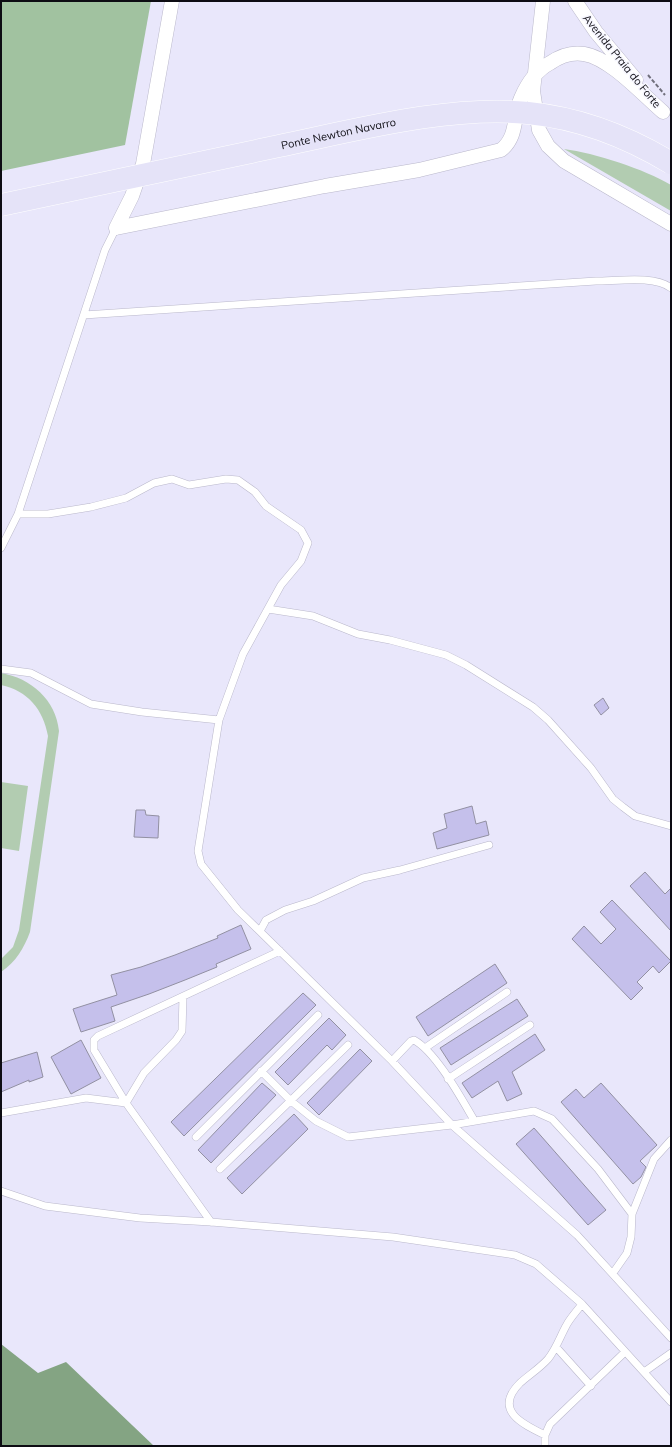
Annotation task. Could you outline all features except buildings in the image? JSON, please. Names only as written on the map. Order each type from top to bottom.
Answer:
[{"type":"main road","name":"Ponte Newton Navarro","points":[[1,196],[387,114],[460,103],[519,101],[560,106],[604,115],[653,136],[671,147]]},
{"type":"main road","name":"Ponte Newton Navarro","points":[[1,205],[321,137],[455,114],[498,112],[529,113],[562,120],[604,130],[671,163]]},
{"type":"street","points":[[116,228],[132,196],[143,164],[172,1]]},
{"type":"street","points":[[543,1],[534,77],[534,110],[538,130],[548,146],[569,164],[671,224]]},
{"type":"street","name":"Avenida Praia do Forte","points":[[575,1],[596,32],[667,116]]},
{"type":"street","points":[[116,228],[325,186],[419,170],[501,150],[507,146],[512,137],[520,98],[534,77],[544,66],[569,54],[585,54],[600,60],[614,70],[667,116]]},
{"type":"lane","points":[[1,548],[18,514],[106,250],[116,228]]},
{"type":"lane","points":[[84,315],[596,281],[651,280],[667,284],[671,288]]},
{"type":"lane","points":[[18,514],[48,514],[91,507],[126,498],[154,483],[172,479],[189,485],[226,479],[238,480],[255,492],[266,506],[301,530],[308,543],[301,560],[281,585],[242,654],[219,720],[198,851],[201,864],[238,910],[392,1061],[452,1125],[577,1235],[671,1338]]},
{"type":"lane","points":[[268,609],[313,616],[358,634],[390,640],[446,655],[466,665],[497,683],[533,707],[548,720],[591,768],[613,799],[623,807],[635,816],[671,826]]},
{"type":"lane","points":[[1,669],[31,673],[91,704],[142,712],[219,720]]},
{"type":"lane","points":[[260,931],[266,920],[286,910],[313,901],[363,878],[400,870],[489,845]]},
{"type":"lane","points":[[211,1222],[126,1103],[94,1050],[94,1040],[98,1036],[280,951]]},
{"type":"lane","points":[[425,1048],[507,992]]},
{"type":"lane","points":[[126,1103],[144,1073],[176,1040],[182,1031],[183,997]]},
{"type":"lane","points":[[196,1137],[318,1015]]},
{"type":"lane","points":[[448,1079],[530,1025]]},
{"type":"lane","points":[[392,1061],[411,1041],[414,1040],[425,1048],[448,1079],[474,1120]]},
{"type":"lane","points":[[220,1169],[348,1045]]},
{"type":"lane","points":[[261,1071],[291,1101],[316,1121],[348,1137],[452,1125],[474,1120],[534,1111],[552,1119],[598,1169],[632,1214]]},
{"type":"lane","points":[[1,1113],[86,1098],[126,1103]]},
{"type":"lane","points":[[613,1273],[627,1253],[631,1237],[632,1214],[654,1159],[671,1140]]},
{"type":"lane","points":[[1,1190],[45,1206],[140,1218],[211,1222],[393,1237],[515,1255],[536,1264],[582,1304],[671,1402]]},
{"type":"lane","points":[[545,1435],[517,1419],[510,1411],[509,1404],[511,1394],[547,1360],[556,1347],[566,1325],[582,1304]]},
{"type":"lane","points":[[556,1347],[590,1386]]},
{"type":"lane","points":[[545,1446],[545,1435],[550,1424],[625,1352]]},
{"type":"lane","points":[[644,1372],[671,1353]]},
{"type":"shaded area","points":[[1,1],[151,1],[125,145],[1,171]]},
{"type":"shaded area","points":[[564,149],[619,162],[647,173],[671,185],[671,211]]},
{"type":"shaded area","points":[[1,673],[22,680],[32,685],[40,692],[53,710],[59,731],[30,932],[19,954],[11,964],[1,972],[1,959],[13,947],[19,930],[48,736],[42,717],[33,703],[19,692],[1,685]]},
{"type":"shaded area","points":[[1,782],[28,786],[19,851],[1,848]]},
{"type":"shaded area","points":[[1,1344],[38,1373],[66,1362],[154,1446],[1,1446]]}]
